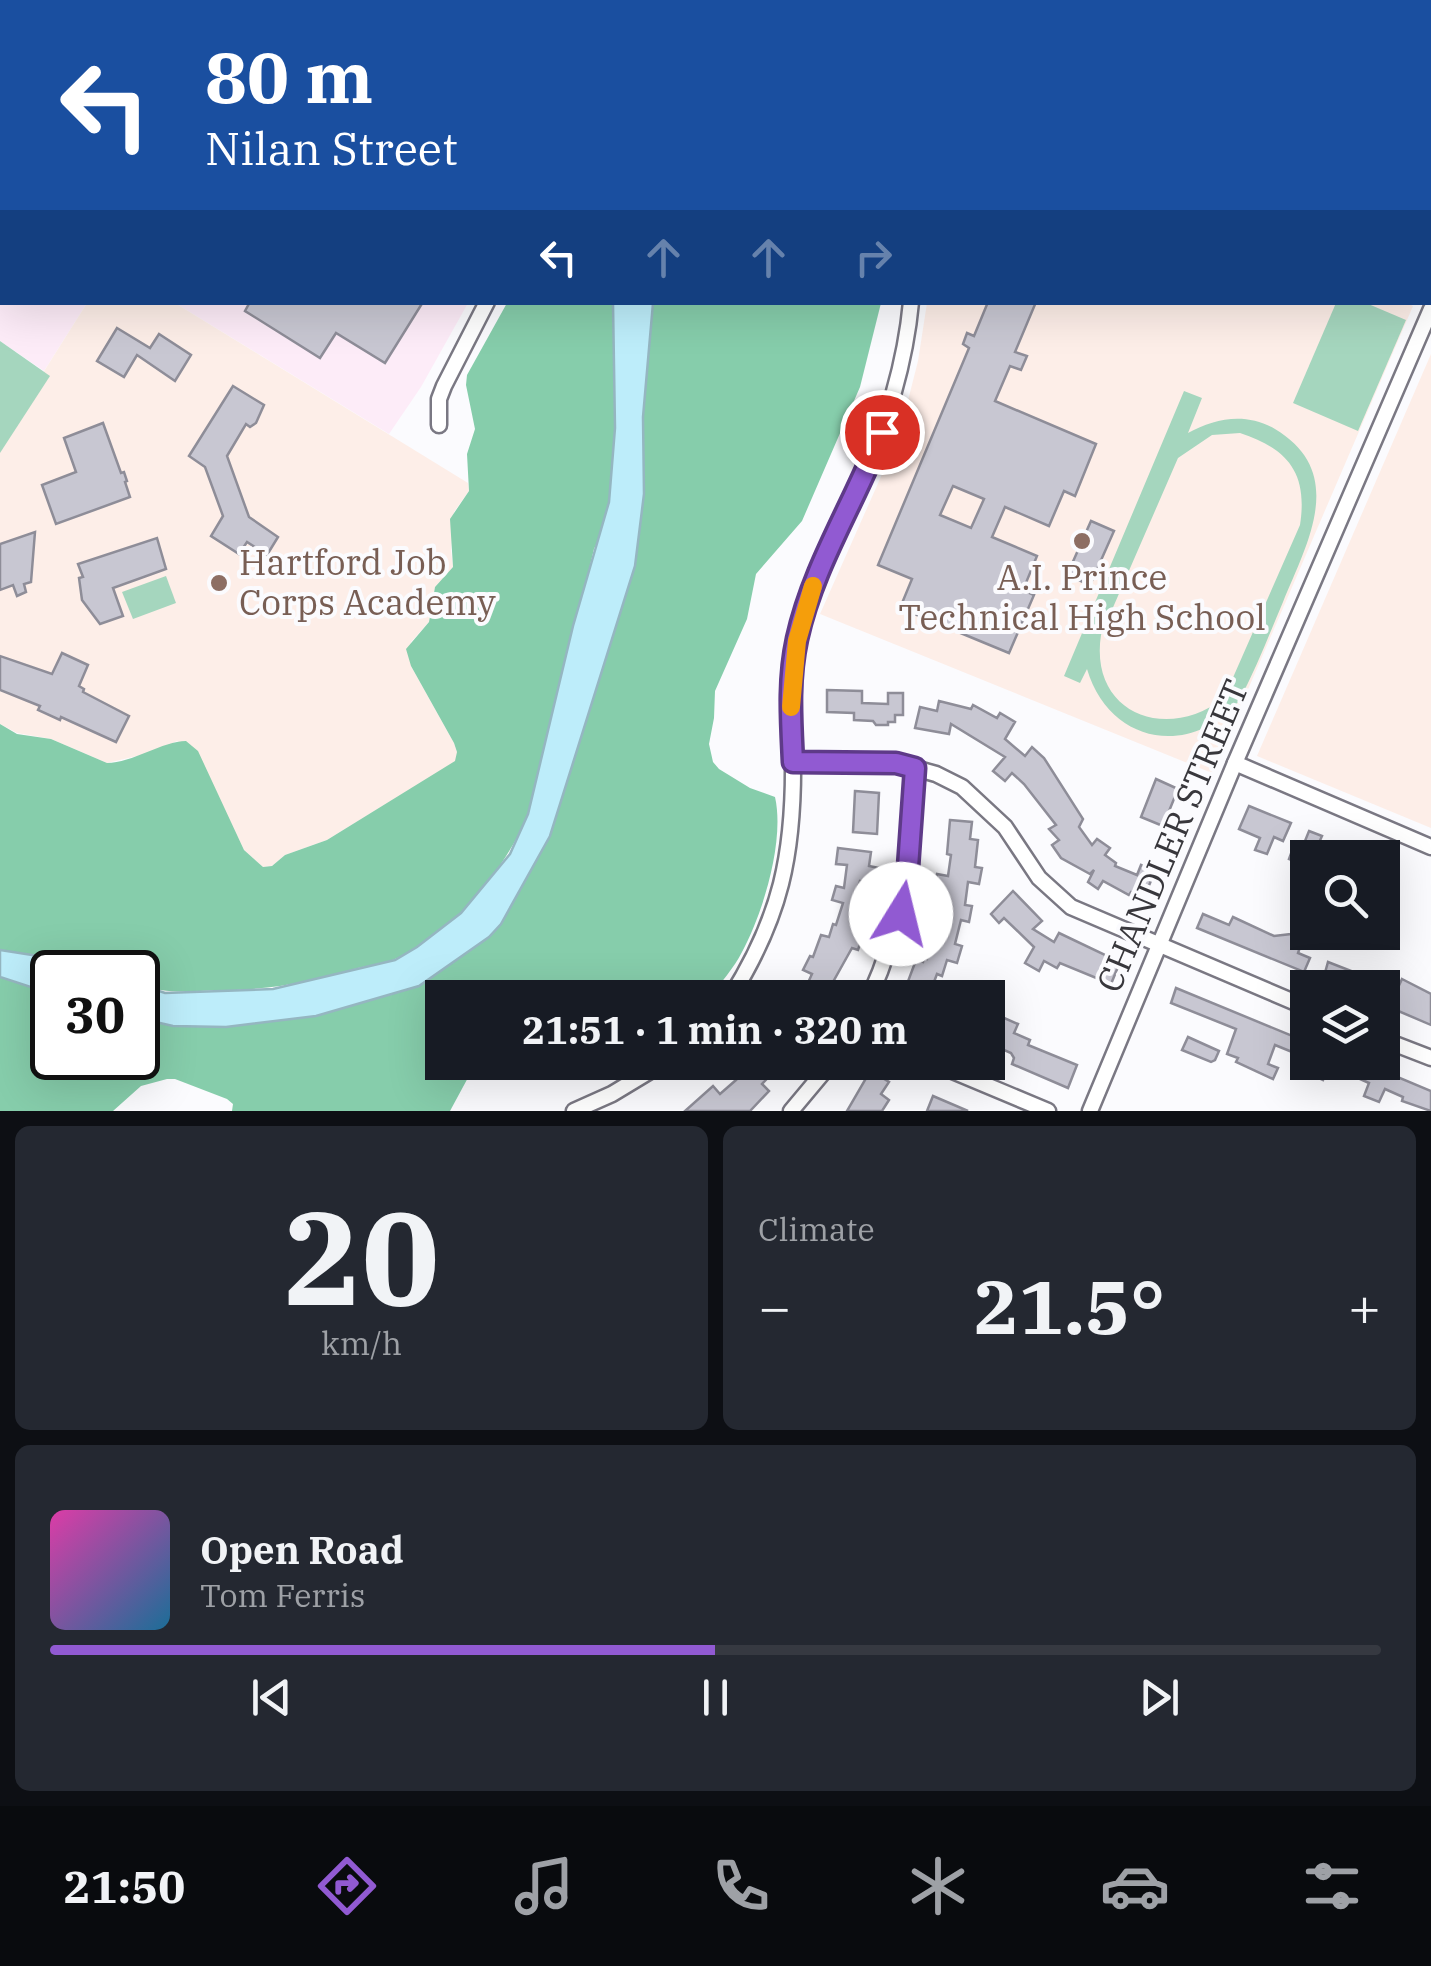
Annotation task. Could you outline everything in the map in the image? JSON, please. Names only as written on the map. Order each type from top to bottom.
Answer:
[{"type":"street","points":[[438,425],[444,386],[485,305]]},
{"type":"street","points":[[740,980],[761,942],[786,876],[792,828],[790,695],[800,628],[816,578],[882,432],[900,370],[911,305]]},
{"type":"street","name":"CHANDLER STREET","points":[[1090,1111],[1431,309]]},
{"type":"street","points":[[793,762],[896,763],[936,774],[978,799],[1005,827],[1039,878],[1071,907],[1290,1001]]},
{"type":"street","points":[[1235,763],[1431,847]]},
{"type":"street","points":[[878,980],[901,914],[915,768]]},
{"type":"street","points":[[1400,1045],[1431,1058]]},
{"type":"street","points":[[574,1111],[635,1080]]},
{"type":"street","points":[[791,1111],[817,1080]]},
{"type":"street","points":[[973,1080],[1048,1111]]},
{"type":"shaded area","points":[[0,305],[86,305],[44,371],[0,341]]},
{"type":"shaded area","name":"Hartford Job Corps Academy","points":[[86,305],[178,305],[468,483],[469,491],[454,512],[453,567],[435,587],[429,622],[411,642],[411,666],[454,743],[456,761],[327,840],[263,867],[244,850],[197,751],[177,741],[154,752],[107,763],[51,739],[17,733],[0,724],[0,441]]},
{"type":"shaded area","points":[[178,305],[467,305],[421,387],[389,434]]},
{"type":"shaded area","name":"A.I. Prince Technical High School","points":[[927,305],[1413,306],[1212,773],[820,614],[899,436],[918,361]]},
{"type":"shaded area","points":[[1431,354],[1431,828],[1257,756]]},
{"type":"green space","points":[[506,305],[613,305],[617,428],[605,522],[594,549],[528,814],[506,856],[474,898],[436,935],[395,959],[279,986],[160,990],[160,950],[30,950],[30,955],[0,950],[0,724],[17,734],[51,739],[107,763],[186,741],[198,751],[244,850],[263,867],[327,840],[455,761],[454,743],[411,666],[406,649],[429,622],[435,587],[453,567],[450,519],[469,491],[467,454],[475,429],[467,375]]},
{"type":"green space","points":[[653,305],[880,305],[860,387],[802,521],[756,574],[747,619],[715,691],[709,744],[713,762],[750,788],[775,797],[777,815],[770,876],[750,936],[735,964],[723,980],[428,980],[489,937],[501,924],[550,836],[635,566],[644,494],[643,417]]},
{"type":"green space","points":[[1335,305],[1371,305],[1406,320],[1358,431],[1293,403]]},
{"type":"green space","points":[[0,341],[50,376],[0,453]]},
{"type":"green space","points":[[1184,391],[1202,398],[1188,433],[1220,421],[1253,420],[1275,429],[1297,447],[1310,466],[1316,488],[1310,533],[1239,701],[1219,719],[1197,731],[1175,736],[1153,734],[1132,727],[1113,713],[1098,694],[1087,669],[1080,683],[1064,676]],"holes":[[[1240,433],[1282,455],[1297,477],[1301,491],[1300,525],[1224,698],[1179,718],[1136,713],[1119,701],[1107,684],[1100,662],[1101,635],[1178,458],[1212,435]]]},
{"type":"green space","points":[[166,576],[176,603],[133,619],[122,592]]},
{"type":"green space","points":[[0,977],[30,987],[30,1080],[160,1080],[160,1023],[226,1027],[316,1016],[425,982],[425,1080],[467,1080],[450,1111],[232,1111],[233,1104],[227,1099],[167,1079],[141,1086],[113,1111],[0,1111]]},
{"type":"water","points":[[613,305],[653,305],[643,417],[644,494],[635,566],[550,836],[501,924],[489,937],[419,986],[316,1016],[226,1027],[160,1023],[160,991],[273,989],[395,960],[461,913],[510,854],[528,814],[573,626],[609,502],[615,428]]},
{"type":"water","points":[[0,950],[30,955],[30,987],[0,977]]},
{"type":"building","points":[[248,305],[421,305],[385,363],[336,333],[320,358],[245,311]]},
{"type":"building","points":[[987,305],[1035,305],[1015,352],[1027,356],[1021,370],[1010,366],[995,401],[1096,444],[1075,496],[1064,491],[1049,526],[1005,507],[992,537],[1037,556],[1023,590],[1034,595],[1009,653],[900,608],[912,579],[878,565],[969,348],[963,344],[967,333],[974,336]],"holes":[[[953,486],[984,499],[971,528],[940,515]]]},
{"type":"building","points":[[117,328],[150,348],[159,334],[191,355],[175,381],[137,355],[124,377],[97,361]]},
{"type":"building","points":[[233,386],[264,405],[256,423],[250,427],[246,424],[227,456],[249,517],[278,537],[267,555],[247,542],[239,554],[211,536],[223,516],[205,467],[189,456]]},
{"type":"building","points":[[103,423],[130,497],[56,524],[42,485],[76,472],[64,438]]},
{"type":"building","points":[[1091,521],[1114,531],[1090,585],[1067,575]]},
{"type":"building","points":[[35,532],[31,582],[24,584],[26,592],[17,596],[13,585],[0,590],[0,544]]},
{"type":"building","points":[[157,538],[166,569],[113,588],[123,616],[100,624],[82,600],[79,578],[83,577],[78,564]]},
{"type":"building","points":[[62,653],[88,665],[79,686],[83,692],[129,716],[116,742],[0,690],[0,656],[52,674]]},
{"type":"building","points":[[827,690],[862,691],[862,703],[888,704],[888,693],[903,693],[903,715],[895,715],[895,722],[888,725],[876,725],[873,721],[854,720],[854,713],[827,712]]},
{"type":"building","points":[[939,701],[971,709],[973,705],[997,718],[1000,713],[1015,722],[1005,739],[1025,756],[1032,747],[1044,758],[1083,819],[1079,827],[1092,845],[1097,839],[1110,848],[1105,855],[1115,866],[1137,875],[1141,865],[1155,871],[1148,888],[1129,895],[1103,881],[1098,889],[1088,882],[1094,870],[1090,874],[1061,858],[1052,845],[1059,840],[1049,829],[1056,825],[1024,784],[1012,773],[1005,781],[993,771],[1005,757],[951,724],[949,734],[915,728],[920,707],[937,711]]},
{"type":"building","points":[[1156,779],[1178,789],[1163,826],[1141,817]]},
{"type":"building","points":[[855,791],[879,793],[877,834],[853,832]]},
{"type":"building","points":[[1249,806],[1291,823],[1283,841],[1274,837],[1267,854],[1255,850],[1260,838],[1239,829]]},
{"type":"building","points":[[950,820],[972,822],[970,839],[978,840],[975,867],[982,868],[979,884],[968,882],[965,905],[972,906],[969,922],[961,920],[955,944],[962,946],[957,963],[947,960],[942,976],[937,974],[935,980],[908,980],[916,960],[927,959],[937,929],[927,927],[930,911],[937,913],[942,892],[934,890],[937,874],[948,876],[951,855],[947,854]]},
{"type":"building","points":[[1309,831],[1322,836],[1320,840],[1305,840]]},
{"type":"building","points":[[838,848],[871,852],[869,866],[879,868],[877,884],[860,881],[855,899],[862,901],[860,908],[871,911],[858,950],[852,948],[834,980],[809,980],[812,974],[803,970],[821,935],[829,937],[843,903],[832,900],[836,886],[844,888],[847,865],[836,864]]},
{"type":"building","points":[[1013,891],[1042,921],[1033,929],[1054,942],[1059,933],[1120,962],[1111,984],[1060,963],[1057,968],[1044,961],[1039,971],[1025,963],[1034,947],[1004,918],[999,923],[991,914]]},
{"type":"building","points":[[1203,914],[1229,925],[1233,917],[1274,936],[1290,934],[1290,950],[1299,950],[1298,953],[1310,958],[1305,970],[1299,970],[1197,928]]},
{"type":"building","points":[[1328,962],[1349,970],[1326,970]]},
{"type":"building","points":[[1402,979],[1431,994],[1431,1025],[1400,1012]]},
{"type":"building","points":[[1176,988],[1290,1035],[1290,1051],[1275,1045],[1268,1064],[1278,1068],[1273,1079],[1227,1054],[1236,1029],[1171,1003]]},
{"type":"building","points":[[1005,1018],[1018,1024],[1014,1033],[1030,1040],[1028,1045],[1077,1065],[1068,1088],[1012,1064],[1011,1053],[1005,1050]]},
{"type":"building","points":[[1188,1037],[1219,1051],[1215,1060],[1211,1062],[1182,1050]]},
{"type":"building","points":[[1400,1078],[1431,1091],[1431,1111],[1402,1101],[1403,1097],[1385,1089],[1379,1102],[1364,1096],[1369,1083],[1362,1080]]},
{"type":"building","points":[[736,1080],[766,1080],[762,1084],[769,1091],[750,1111],[685,1111],[713,1086],[720,1094]]},
{"type":"building","points":[[865,1080],[889,1082],[881,1094],[889,1100],[882,1111],[847,1111]]},
{"type":"building","points":[[933,1096],[968,1111],[927,1111]]},
{"type":"slow traffic","points":[[791,707],[792,667],[813,586]]},
{"type":"place","name":"A.I. Prince Technical High School","points":[[1082,541]]},
{"type":"place","name":"Hartford Job Corps Academy","points":[[219,583]]},
{"type":"route","points":[[882,432],[820,568],[803,616],[792,667],[791,727],[793,762],[896,763],[915,768],[901,914]]}]
